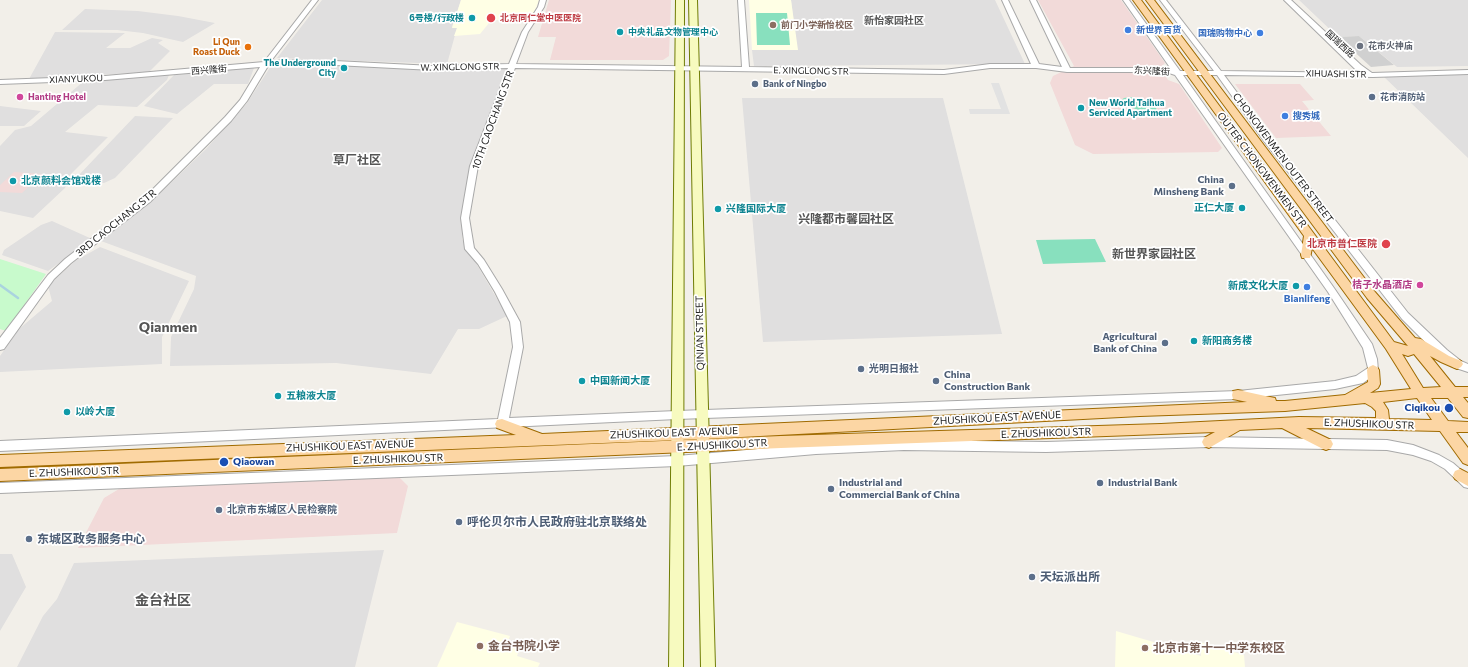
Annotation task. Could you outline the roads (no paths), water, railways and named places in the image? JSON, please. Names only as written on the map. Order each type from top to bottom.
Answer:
[{"type":"main road","points":[[676,667],[680,0]]},
{"type":"main road","name":"QINIAN STREET","points":[[693,0],[708,667]]},
{"type":"main road","name":"OUTER CHONGWENMEN STR","points":[[1137,0],[1390,346],[1420,393],[1468,459]]},
{"type":"main road","points":[[1150,0],[1204,73]]},
{"type":"main road","name":"CHONGWENMEN OUTER STREET","points":[[1204,73],[1371,295],[1417,348],[1468,413]]},
{"type":"main road","points":[[1257,145],[1267,139]]},
{"type":"main road","points":[[1306,255],[1309,235]]},
{"type":"main road","points":[[1396,324],[1417,342],[1434,353],[1462,366]]},
{"type":"main road","points":[[1390,346],[1408,351],[1417,348]]},
{"type":"main road","points":[[1347,400],[1374,384],[1373,370]]},
{"type":"main road","name":"ZHUSHIKOU EAST AVENUE","points":[[0,461],[677,433],[703,446],[1140,411],[1285,406],[1420,393],[1468,392]]},
{"type":"main road","points":[[1238,395],[1285,406]]},
{"type":"main road","points":[[1366,398],[1377,403],[1382,410],[1383,418],[1381,423]]},
{"type":"main road","points":[[1285,423],[1326,444]]},
{"type":"main road","name":"E. ZHUSHIKOU STR","points":[[0,475],[677,454],[703,446],[1285,423],[1381,423],[1468,427]]},
{"type":"main road","points":[[502,424],[542,439]]},
{"type":"main road","points":[[1209,442],[1237,426]]},
{"type":"street","name":"3RD CAOCHANG STR","points":[[0,346],[51,277],[68,260],[146,200],[228,119],[243,101],[265,65],[315,0]]},
{"type":"street","name":"10TH CAOCHANG STR","points":[[502,424],[518,347],[515,322],[481,262],[470,249],[465,218],[474,166],[526,32],[541,7],[543,0]]},
{"type":"street","points":[[741,0],[746,69]]},
{"type":"street","points":[[999,0],[1033,66]]},
{"type":"street","points":[[1005,0],[1033,66]]},
{"type":"street","points":[[1033,0],[1067,70]]},
{"type":"street","points":[[1126,0],[1176,73],[1332,290],[1368,347],[1372,359],[1373,370]]},
{"type":"street","name":"CHONGWENMEN OUTER STREET","points":[[1163,0],[1267,139],[1405,316],[1431,343],[1462,366]]},
{"type":"street","name":"国瑞西路","points":[[1288,0],[1328,41],[1358,67],[1373,75]]},
{"type":"street","name":"国瑞西路","points":[[1294,0],[1334,40],[1373,75]]},
{"type":"street","name":"W. XINGLONG STR","points":[[265,65],[288,62],[454,68],[513,66],[679,68]]},
{"type":"street","name":"西兴隆街","points":[[152,74],[265,65]]},
{"type":"street","name":"东兴隆街","points":[[944,72],[990,66],[1033,66],[1067,70],[1166,70],[1176,73]]},
{"type":"street","name":"E. XINGLONG STR","points":[[679,68],[944,72]]},
{"type":"street","name":"东兴隆街","points":[[944,72],[1170,75],[1176,73]]},
{"type":"street","name":"XIHUASHI STR","points":[[1176,73],[1373,75],[1468,72]]},
{"type":"street","name":"XIANYUKOU","points":[[0,82],[84,79],[152,74]]},
{"type":"street","name":"ZHUSHIKOU EAST AVENUE","points":[[0,446],[677,415],[1031,404],[1238,395],[1335,385],[1360,380],[1373,370]]},
{"type":"street","name":"ZHUSHIKOU EAST AVENUE","points":[[703,446],[816,449],[904,445],[1046,447],[1209,442],[1386,445],[1414,450],[1435,458],[1449,466],[1465,479]]},
{"type":"street","points":[[0,488],[677,454]]},
{"type":"waterway","points":[[0,285],[18,298]]},
{"type":"place","name":"6号楼/行政楼","points":[[472,18]]},
{"type":"place","name":"北京同仁堂中医医院","points":[[491,18]]},
{"type":"place","name":"前门小学新怡校区","points":[[773,25]]},
{"type":"place","name":"新世界百货","points":[[1128,30]]},
{"type":"place","name":"中央礼品文物管理中心","points":[[620,32]]},
{"type":"place","name":"国瑞购物中心","points":[[1260,33]]},
{"type":"place","name":"花市火神庙","points":[[1360,46]]},
{"type":"place","name":"Li Qun Roast Duck","points":[[248,47]]},
{"type":"place","name":"The Underground City","points":[[344,68]]},
{"type":"place","name":"Bank of Ningbo","points":[[755,84]]},
{"type":"place","name":"Hanting Hotel","points":[[20,97]]},
{"type":"place","name":"花市消防站","points":[[1372,97]]},
{"type":"place","name":"New World Taihua Serviced Apartment","points":[[1081,108]]},
{"type":"place","name":"搜秀城","points":[[1285,116]]},
{"type":"place","name":"北京颜料会馆戏楼","points":[[13,181]]},
{"type":"place","name":"China Minsheng Bank","points":[[1232,186]]},
{"type":"place","name":"正仁大厦","points":[[1242,208]]},
{"type":"place","name":"兴隆国际大厦","points":[[718,209]]},
{"type":"place","name":"北京市普仁医院","points":[[1386,244]]},
{"type":"place","name":"桔子水晶酒店","points":[[1420,285]]},
{"type":"place","name":"新成文化大厦","points":[[1296,286]]},
{"type":"place","name":"Bianlifeng","points":[[1307,287]]},
{"type":"place","name":"新阳商务楼","points":[[1194,341]]},
{"type":"place","name":"Agricultural Bank of China","points":[[1165,343]]},
{"type":"place","name":"光明日报社","points":[[861,369]]},
{"type":"place","name":"中国新闻大厦","points":[[582,381]]},
{"type":"place","name":"China Construction Bank","points":[[936,381]]},
{"type":"place","name":"五粮液大厦","points":[[278,396]]},
{"type":"place","name":"Ciqikou","points":[[1449,408]]},
{"type":"place","name":"以岭大厦","points":[[67,412]]},
{"type":"place","name":"Qiaowan","points":[[224,462]]},
{"type":"place","name":"Industrial Bank","points":[[1100,483]]},
{"type":"place","name":"Industrial and Commercial Bank of China","points":[[831,489]]},
{"type":"place","name":"北京市东城区人民检察院","points":[[219,510]]},
{"type":"place","name":"呼伦贝尔市人民政府驻北京联络处","points":[[459,522]]},
{"type":"place","name":"东城区政务服务中心","points":[[29,539]]},
{"type":"place","name":"天坛派出所","points":[[1032,577]]},
{"type":"place","name":"金台书院小学","points":[[480,646]]},
{"type":"place","name":"北京市第十一中学东校区","points":[[1145,648]]},
{"type":"district","name":"新怡家园社区","points":[[894,21]]},
{"type":"district","name":"草厂社区","points":[[357,160]]},
{"type":"district","name":"兴隆都市馨园社区","points":[[846,219]]},
{"type":"district","name":"新世界家园社区","points":[[1154,254]]},
{"type":"district","name":"Qianmen","points":[[168,327]]},
{"type":"district","name":"金台社区","points":[[163,600]]}]
